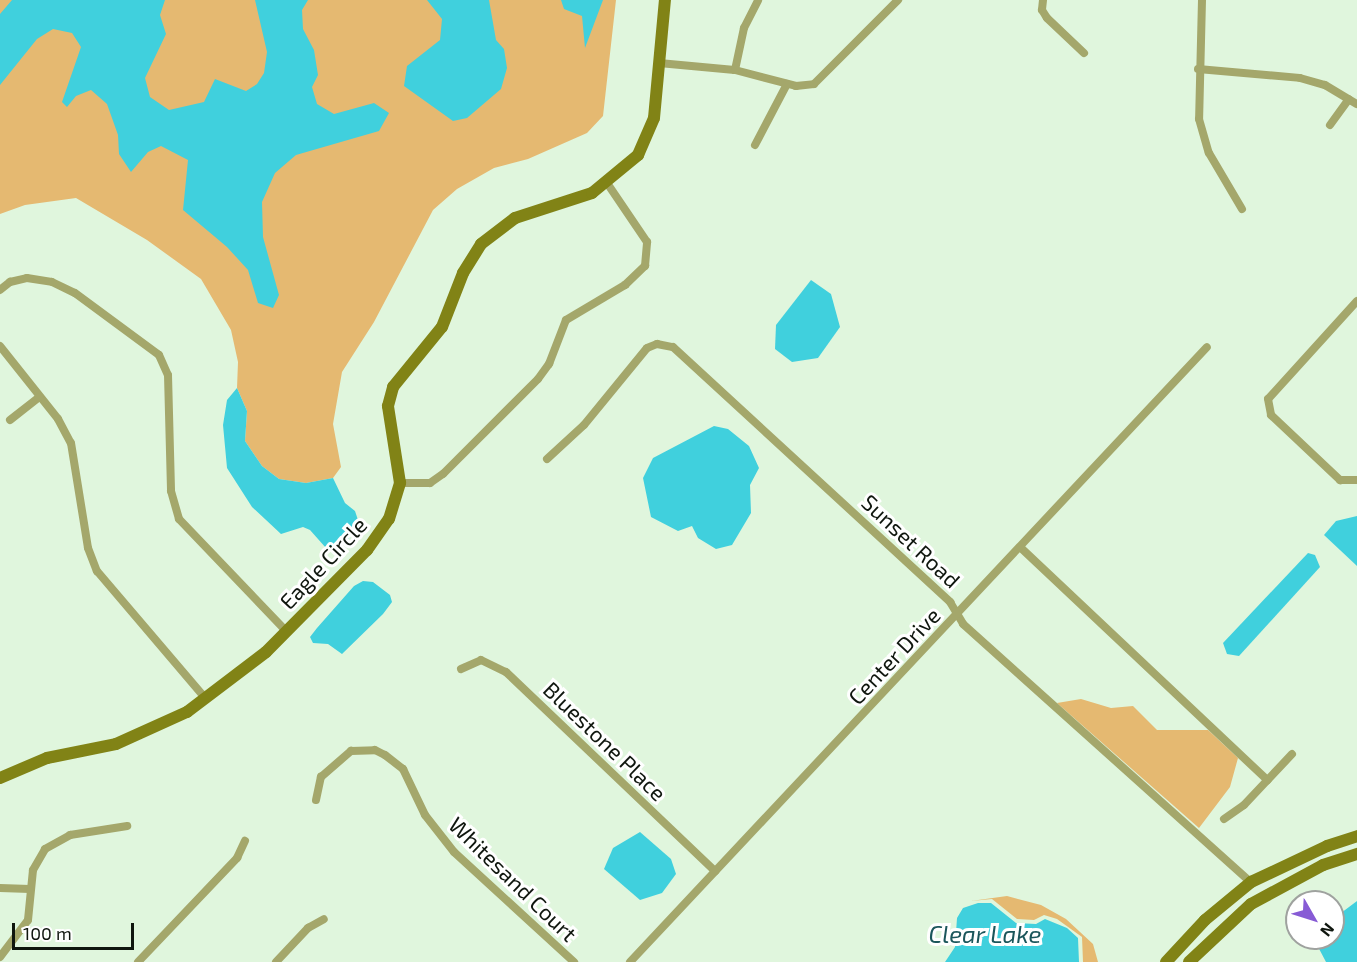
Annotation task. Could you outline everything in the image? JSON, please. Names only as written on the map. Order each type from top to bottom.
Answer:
[{"type":"street","name":"Eagle Circle","points":[[1,774],[47,758],[97,749],[143,734],[206,698],[287,632],[377,539],[389,519],[400,483],[389,397],[399,379],[423,355],[442,327],[470,257],[503,224],[576,201],[607,183],[638,155],[647,139],[666,0]]},
{"type":"street","points":[[735,70],[744,28],[758,0]]},
{"type":"street","points":[[659,63],[735,70],[787,84],[805,86],[824,77],[898,0]]},
{"type":"street","points":[[1043,0],[1042,10],[1047,18],[1084,52]]},
{"type":"street","points":[[1202,0],[1198,69],[1203,135],[1209,153],[1242,209]]},
{"type":"street","points":[[1198,69],[1300,78],[1357,104]]},
{"type":"street","points":[[756,145],[787,84]]},
{"type":"street","points":[[1330,125],[1349,99]]},
{"type":"street","points":[[400,483],[430,483],[443,474],[538,380],[549,364],[566,320],[625,285],[645,266],[649,253],[642,229],[607,183]]},
{"type":"street","points":[[0,290],[10,282],[27,278],[52,282],[75,293],[159,355],[168,375],[171,492],[179,519],[287,632]]},
{"type":"street","points":[[1357,301],[1268,399],[1271,415],[1340,480],[1357,480]]},
{"type":"street","name":"Sunset Road","points":[[547,459],[584,425],[640,355],[657,344],[674,347],[950,602],[963,624],[1251,882]]},
{"type":"street","points":[[0,346],[58,419],[71,443],[88,548],[97,571],[206,698]]},
{"type":"street","name":"Center Drive","points":[[630,962],[1208,347]]},
{"type":"street","points":[[10,420],[39,397]]},
{"type":"street","points":[[1020,547],[1267,780]]},
{"type":"street","name":"Bluestone Place","points":[[461,669],[481,660],[506,672],[715,871]]},
{"type":"street","name":"Whitesand Court","points":[[316,800],[321,777],[351,751],[375,750],[386,754],[403,769],[425,815],[454,852],[574,962]]},
{"type":"street","points":[[1224,819],[1244,805],[1292,754]]},
{"type":"street","points":[[0,957],[28,920],[30,889],[38,858],[56,841],[70,834],[127,826]]},
{"type":"street","points":[[1166,962],[1205,920],[1251,882],[1327,846],[1357,836]]},
{"type":"street","points":[[138,962],[237,858],[245,841]]},
{"type":"street","points":[[1194,960],[1251,904],[1323,865],[1357,854]]},
{"type":"street","points":[[0,888],[30,889]]},
{"type":"street","points":[[276,962],[308,928],[324,919]]},
{"type":"shaded area","points":[[0,0],[616,0],[603,116],[587,133],[528,159],[494,168],[457,189],[433,210],[374,322],[342,372],[333,424],[341,467],[333,478],[306,483],[279,479],[262,466],[245,441],[247,411],[237,388],[238,362],[231,330],[201,279],[147,240],[76,198],[25,205],[0,214]]},
{"type":"shaded area","points":[[1081,699],[1111,708],[1133,706],[1157,730],[1208,730],[1238,758],[1230,787],[1199,828],[1057,703]]},
{"type":"shaded area","points":[[1007,896],[1041,905],[1066,919],[1093,944],[1098,962],[1083,962],[1082,937],[1057,919],[1044,915],[1034,920],[1017,919],[992,899],[971,901]]},
{"type":"water","points":[[12,0],[165,0],[160,15],[166,34],[145,78],[150,97],[169,110],[204,102],[215,79],[246,91],[257,84],[264,73],[267,52],[255,0],[308,0],[302,10],[303,29],[314,50],[318,75],[312,87],[317,104],[334,114],[374,103],[389,113],[379,131],[296,155],[275,173],[262,202],[263,237],[279,295],[273,308],[258,303],[248,270],[227,247],[183,210],[188,160],[161,146],[148,152],[131,172],[119,154],[118,135],[107,104],[91,90],[76,96],[67,107],[62,102],[81,47],[72,33],[53,29],[37,39],[0,85],[0,14]]},
{"type":"water","points":[[427,0],[489,0],[496,40],[504,49],[507,68],[501,89],[467,118],[453,121],[404,86],[407,66],[440,40],[442,19]]},
{"type":"water","points":[[561,0],[603,0],[585,48],[582,16],[564,9]]},
{"type":"water","points":[[811,280],[831,294],[840,327],[818,358],[792,362],[775,349],[776,325]]},
{"type":"water","points":[[237,388],[247,411],[245,441],[262,466],[279,479],[306,483],[333,478],[345,503],[355,511],[359,523],[345,544],[332,550],[326,548],[310,530],[303,527],[281,534],[252,507],[227,468],[223,425],[227,400]]},
{"type":"water","points":[[714,426],[728,429],[749,446],[759,468],[750,485],[751,513],[732,545],[716,549],[698,538],[692,526],[678,531],[651,517],[643,478],[653,458]]},
{"type":"water","points":[[1357,516],[1357,566],[1324,535],[1336,521]]},
{"type":"water","points":[[1308,553],[1315,555],[1320,567],[1239,656],[1227,654],[1223,643]]},
{"type":"water","points":[[363,581],[373,582],[390,595],[392,602],[383,614],[342,654],[328,644],[313,643],[310,637],[317,628],[354,586]]},
{"type":"water","points":[[640,832],[671,859],[676,874],[662,893],[640,900],[604,869],[613,848]]},
{"type":"water","points":[[1357,901],[1357,962],[1326,962],[1320,950],[1345,950],[1345,910]]},
{"type":"water","name":"Clear Lake","points":[[978,903],[991,903],[1016,923],[1036,924],[1045,919],[1067,928],[1078,938],[1079,962],[945,962],[955,947],[957,918],[963,908]]}]
